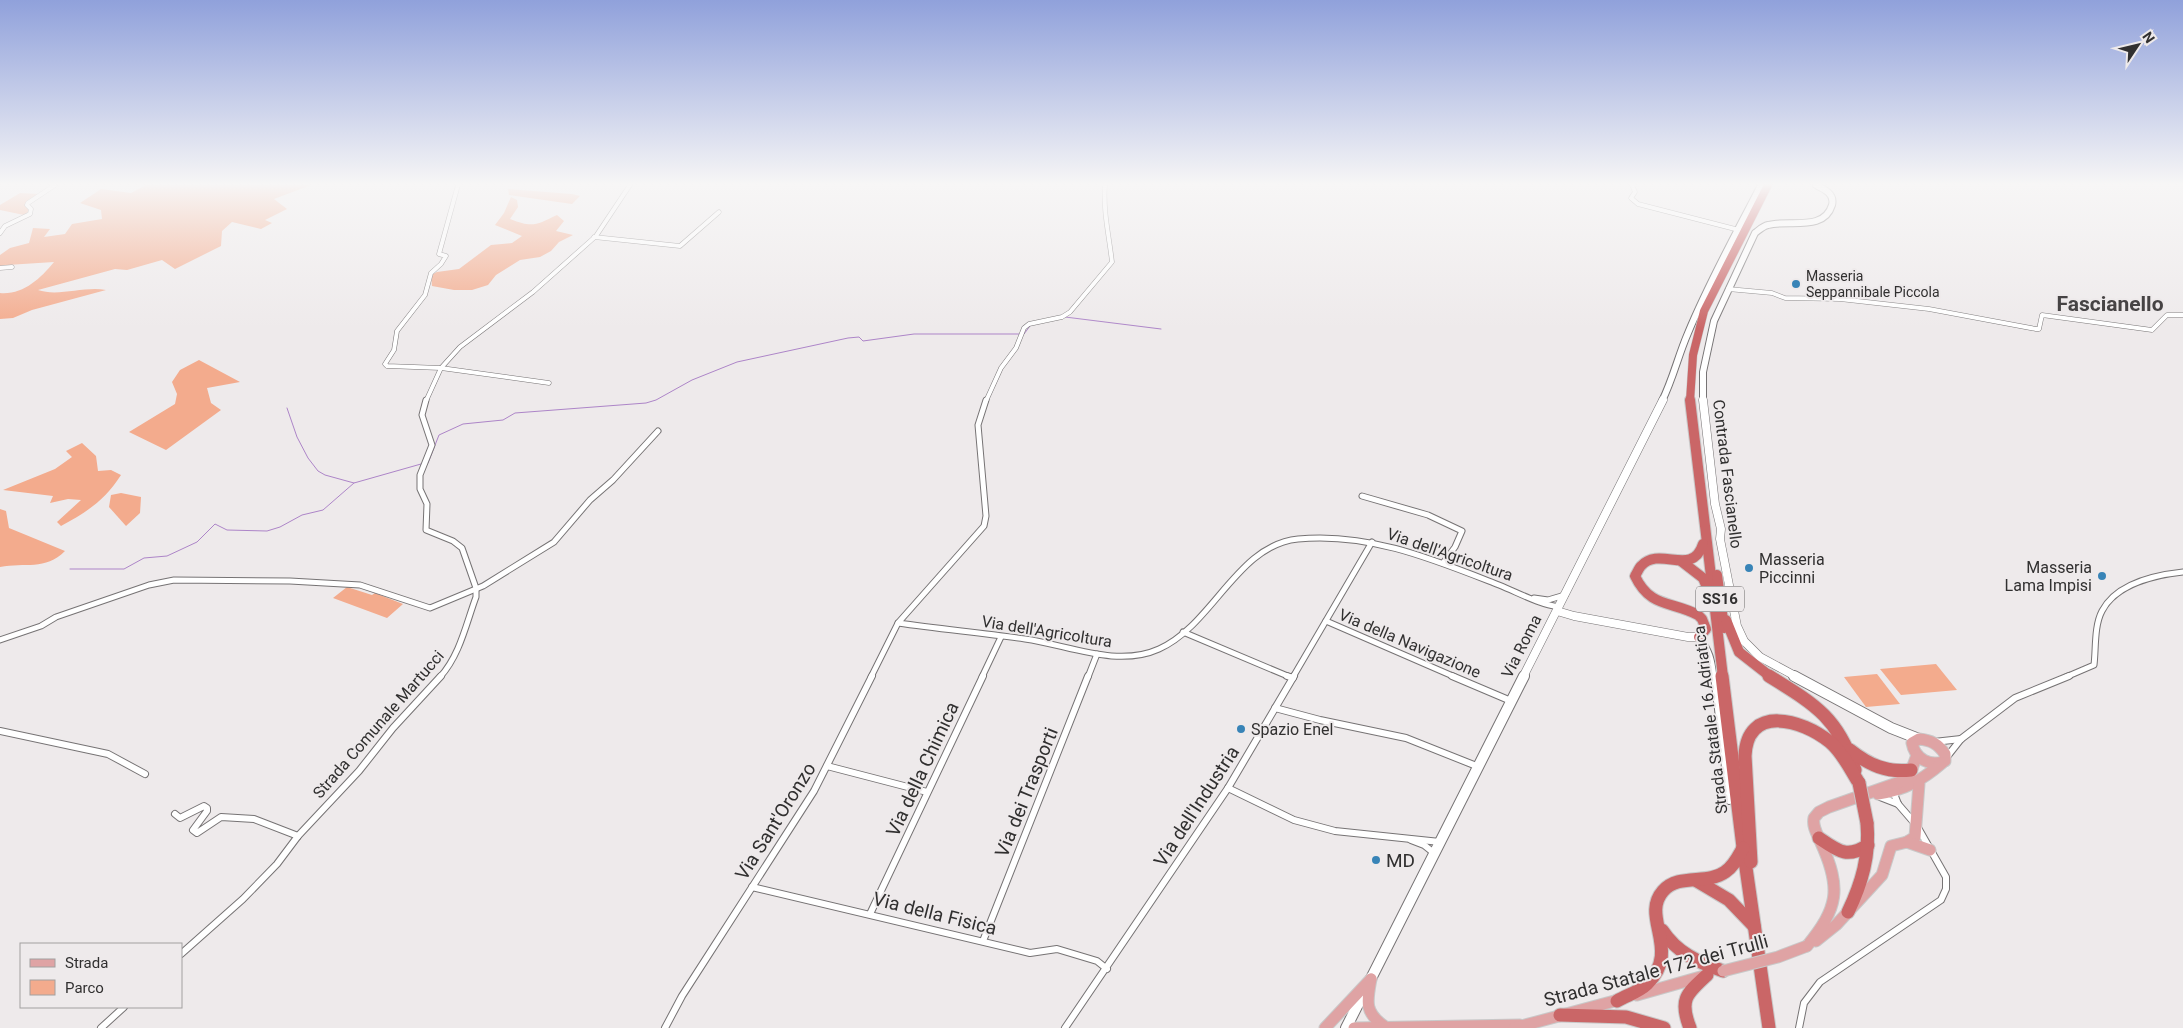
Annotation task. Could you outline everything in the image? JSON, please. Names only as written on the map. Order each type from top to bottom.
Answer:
[{"type":"highway","name":"Strada Statale 16 Adriatica","points":[[1744,233],[1704,311],[1693,356],[1690,407],[1704,531],[1717,600],[1752,863],[1769,1026]]},
{"type":"highway","name":"Strada Statale 16 Adriatica","points":[[1749,233],[1707,320],[1697,370],[1696,408],[1743,847],[1769,1026]]},
{"type":"highway","points":[[1699,637],[1704,635],[1706,630],[1705,623],[1698,615],[1660,602],[1648,595],[1638,584],[1635,576],[1638,567],[1643,562],[1652,558],[1691,561],[1702,554],[1704,531]]},
{"type":"highway","points":[[1680,561],[1703,578],[1717,600],[1733,642],[1739,652],[1760,670],[1807,700],[1824,714],[1841,733],[1850,750],[1867,824],[1868,845],[1867,865],[1860,888],[1848,912]]},
{"type":"highway","points":[[1752,863],[1745,758],[1748,736],[1756,727],[1766,722],[1779,721],[1794,723],[1811,729],[1829,741],[1844,757],[1859,783]]},
{"type":"highway","points":[[1850,750],[1861,760],[1881,770],[1897,773],[1912,770]]},
{"type":"highway","points":[[1819,838],[1848,854],[1858,853],[1868,845]]},
{"type":"highway","points":[[1618,1001],[1647,985],[1660,969],[1664,950],[1656,911],[1658,899],[1664,889],[1675,884],[1720,876],[1732,868],[1743,847]]},
{"type":"highway","points":[[1696,881],[1719,891],[1736,905],[1754,926]]},
{"type":"highway","points":[[1658,923],[1666,938],[1678,950],[1697,962],[1723,971]]},
{"type":"highway","points":[[1690,1028],[1684,1014],[1684,1000],[1707,975]]},
{"type":"highway","points":[[1560,1015],[1604,1013],[1631,1016],[1664,1028]]},
{"type":"main road","points":[[1916,747],[1933,742],[1943,749],[1944,761]]},
{"type":"main road","points":[[1916,747],[1932,764],[1944,761]]},
{"type":"main road","points":[[1892,789],[1912,770],[1916,747]]},
{"type":"main road","points":[[1808,946],[1826,924],[1836,900],[1836,880],[1813,825],[1814,818],[1820,811],[1892,789],[1919,784],[1944,761]]},
{"type":"main road","points":[[1907,842],[1915,836],[1917,826],[1915,809],[1919,784]]},
{"type":"main road","points":[[1907,842],[1930,850]]},
{"type":"main road","name":"Strada Statale 172 dei Trulli","points":[[1514,1028],[1618,1001],[1707,975],[1778,958],[1808,946],[1822,938],[1882,875],[1891,846],[1907,842]]},
{"type":"main road","points":[[1371,979],[1366,1004],[1369,1013],[1384,1026]]},
{"type":"main road","points":[[1325,1028],[1371,979]]},
{"type":"main road","points":[[1354,1028],[1528,1024]]},
{"type":"street","points":[[445,233],[439,254],[446,256],[445,259],[431,273],[425,295],[397,331],[394,350],[385,364],[386,366],[441,368],[549,383]]},
{"type":"street","points":[[476,588],[462,548],[453,541],[426,530],[427,504],[420,489],[420,475],[432,445],[422,415],[423,406],[441,368],[460,347],[532,292],[597,233]]},
{"type":"street","points":[[594,237],[678,247],[696,233]]},
{"type":"street","name":"Via Sant'Oronzo","points":[[665,1028],[682,996],[814,790],[898,623],[984,526],[986,516],[978,419],[1001,368],[1016,348],[1022,331],[1029,324],[1062,317],[1070,312],[1112,262],[1109,233]]},
{"type":"street","name":"Via Roma","points":[[1346,1028],[1672,382],[1687,335],[1736,233]]},
{"type":"street","name":"Contrada Fascianello","points":[[1756,233],[1714,321],[1706,350],[1703,372],[1703,410],[1715,504],[1737,626],[1744,641],[1760,657],[1892,728],[1916,747]]},
{"type":"street","points":[[0,268],[12,267]]},
{"type":"street","points":[[1728,289],[1772,293],[1785,298],[1840,299],[1929,309],[2036,329],[2039,329],[2042,315],[2152,330],[2163,316],[2167,314],[2183,315]]},
{"type":"street","points":[[0,640],[41,626],[56,617],[150,585],[174,580],[290,581],[360,585],[430,608],[476,588],[554,542],[590,500],[613,480],[658,431]]},
{"type":"street","points":[[1362,496],[1422,513],[1455,526],[1462,531],[1455,547],[1443,563]]},
{"type":"street","name":"Via dell'Agricoltura","points":[[898,623],[1045,642],[1124,658],[1159,649],[1183,632],[1262,552],[1278,543],[1299,539],[1329,538],[1372,542],[1408,550],[1546,602],[1557,611]]},
{"type":"street","name":"Via dell'Industria","points":[[1065,1028],[1107,969],[1228,788],[1372,542]]},
{"type":"street","points":[[1944,761],[1961,739],[2015,698],[2094,664],[2102,612],[2120,592],[2166,574],[2183,572]]},
{"type":"street","name":"Strada Comunale Martucci","points":[[182,953],[243,899],[277,864],[298,836],[360,771],[393,728],[448,667],[459,646],[476,597],[476,588]]},
{"type":"street","points":[[1546,602],[1565,594]]},
{"type":"street","name":"Via dell'Agricoltura","points":[[1546,602],[1557,611]]},
{"type":"street","points":[[1557,611],[1574,616],[1688,637],[1699,637],[1708,648],[1712,659],[1729,801]]},
{"type":"street","name":"Via della Navigazione","points":[[1326,621],[1512,701]]},
{"type":"street","points":[[1183,632],[1293,678]]},
{"type":"street","name":"Via della Chimica","points":[[870,914],[1001,637]]},
{"type":"street","name":"Via dei Trasporti","points":[[983,941],[1097,654]]},
{"type":"street","points":[[1274,708],[1301,717],[1404,738],[1479,767]]},
{"type":"street","points":[[0,732],[108,754],[145,774]]},
{"type":"street","points":[[1933,742],[1961,739]]},
{"type":"street","points":[[827,766],[927,792]]},
{"type":"street","points":[[1228,788],[1294,820],[1335,831],[1441,842]]},
{"type":"street","points":[[1799,1028],[1799,1014],[1805,999],[1820,982],[1941,900],[1946,894],[1948,885],[1946,877],[1917,826],[1898,804],[1892,789]]},
{"type":"street","points":[[1868,796],[1884,798],[1898,804]]},
{"type":"street","points":[[174,814],[180,818],[197,808],[204,806],[207,808],[207,811],[193,830],[197,833],[221,817],[254,819],[298,836]]},
{"type":"street","points":[[1408,839],[1424,845],[1435,853]]},
{"type":"street","name":"Via della Fisica","points":[[752,886],[1030,953],[1057,949],[1097,961],[1107,969]]},
{"type":"street","points":[[101,1028],[123,1008]]},
{"type":"green space","points":[[32,233],[47,233],[44,237],[65,234],[222,233],[221,246],[175,269],[162,260],[127,270],[115,269],[38,290],[63,292],[89,289],[106,290],[32,310],[13,318],[0,319],[0,293],[24,289],[37,280],[54,262],[7,265],[0,268],[0,255],[10,248],[29,243]]},
{"type":"green space","points":[[515,233],[564,233],[573,235],[559,242],[551,251],[540,257],[520,260],[496,275],[488,285],[472,290],[454,290],[432,286],[431,275],[437,272],[459,269],[491,245],[512,243],[522,236]]},
{"type":"green space","points":[[199,360],[240,382],[207,388],[211,403],[221,410],[166,450],[129,432],[175,404],[177,394],[172,382],[180,370]]},
{"type":"green space","points":[[82,443],[96,456],[98,471],[111,470],[121,475],[109,492],[79,516],[61,526],[57,522],[81,500],[68,499],[50,503],[53,496],[3,490],[55,469],[72,457],[66,451]]},
{"type":"green space","points":[[121,493],[141,497],[140,513],[126,526],[109,507],[111,495]]},
{"type":"green space","points":[[0,509],[6,511],[9,528],[65,551],[42,564],[0,567]]},
{"type":"green space","points":[[347,587],[372,595],[375,593],[403,604],[387,618],[333,598]]},
{"type":"green space","points":[[1936,664],[1957,690],[1901,695],[1880,669]]},
{"type":"green space","points":[[1877,674],[1900,704],[1866,707],[1844,677]]},
{"type":"waterway","points":[[1065,317],[1161,329]]},
{"type":"waterway","points":[[1024,334],[1030,326]]},
{"type":"waterway","points":[[428,463],[439,435],[463,424],[503,420],[515,413],[646,403],[656,400],[692,380],[737,362],[848,338],[859,337],[863,341],[914,334],[1020,334]]},
{"type":"waterway","points":[[287,408],[297,437],[308,458],[318,471],[325,475],[354,483]]},
{"type":"waterway","points":[[354,483],[421,464]]},
{"type":"waterway","points":[[70,569],[124,569],[144,558],[167,556],[197,542],[215,524],[227,530],[267,531],[280,527],[302,515],[323,510],[354,483]]},
{"type":"place","name":"Masseria Seppannibale Piccola","points":[[1796,284]]},
{"type":"place","name":"Masseria Piccinni","points":[[1749,568]]},
{"type":"place","name":"Masseria Lama Impisi","points":[[2102,576]]},
{"type":"place","name":"Spazio Enel","points":[[1241,729]]},
{"type":"place","name":"MD","points":[[1376,860]]},
{"type":"district","name":"Fascianello","points":[[2110,304]]}]
